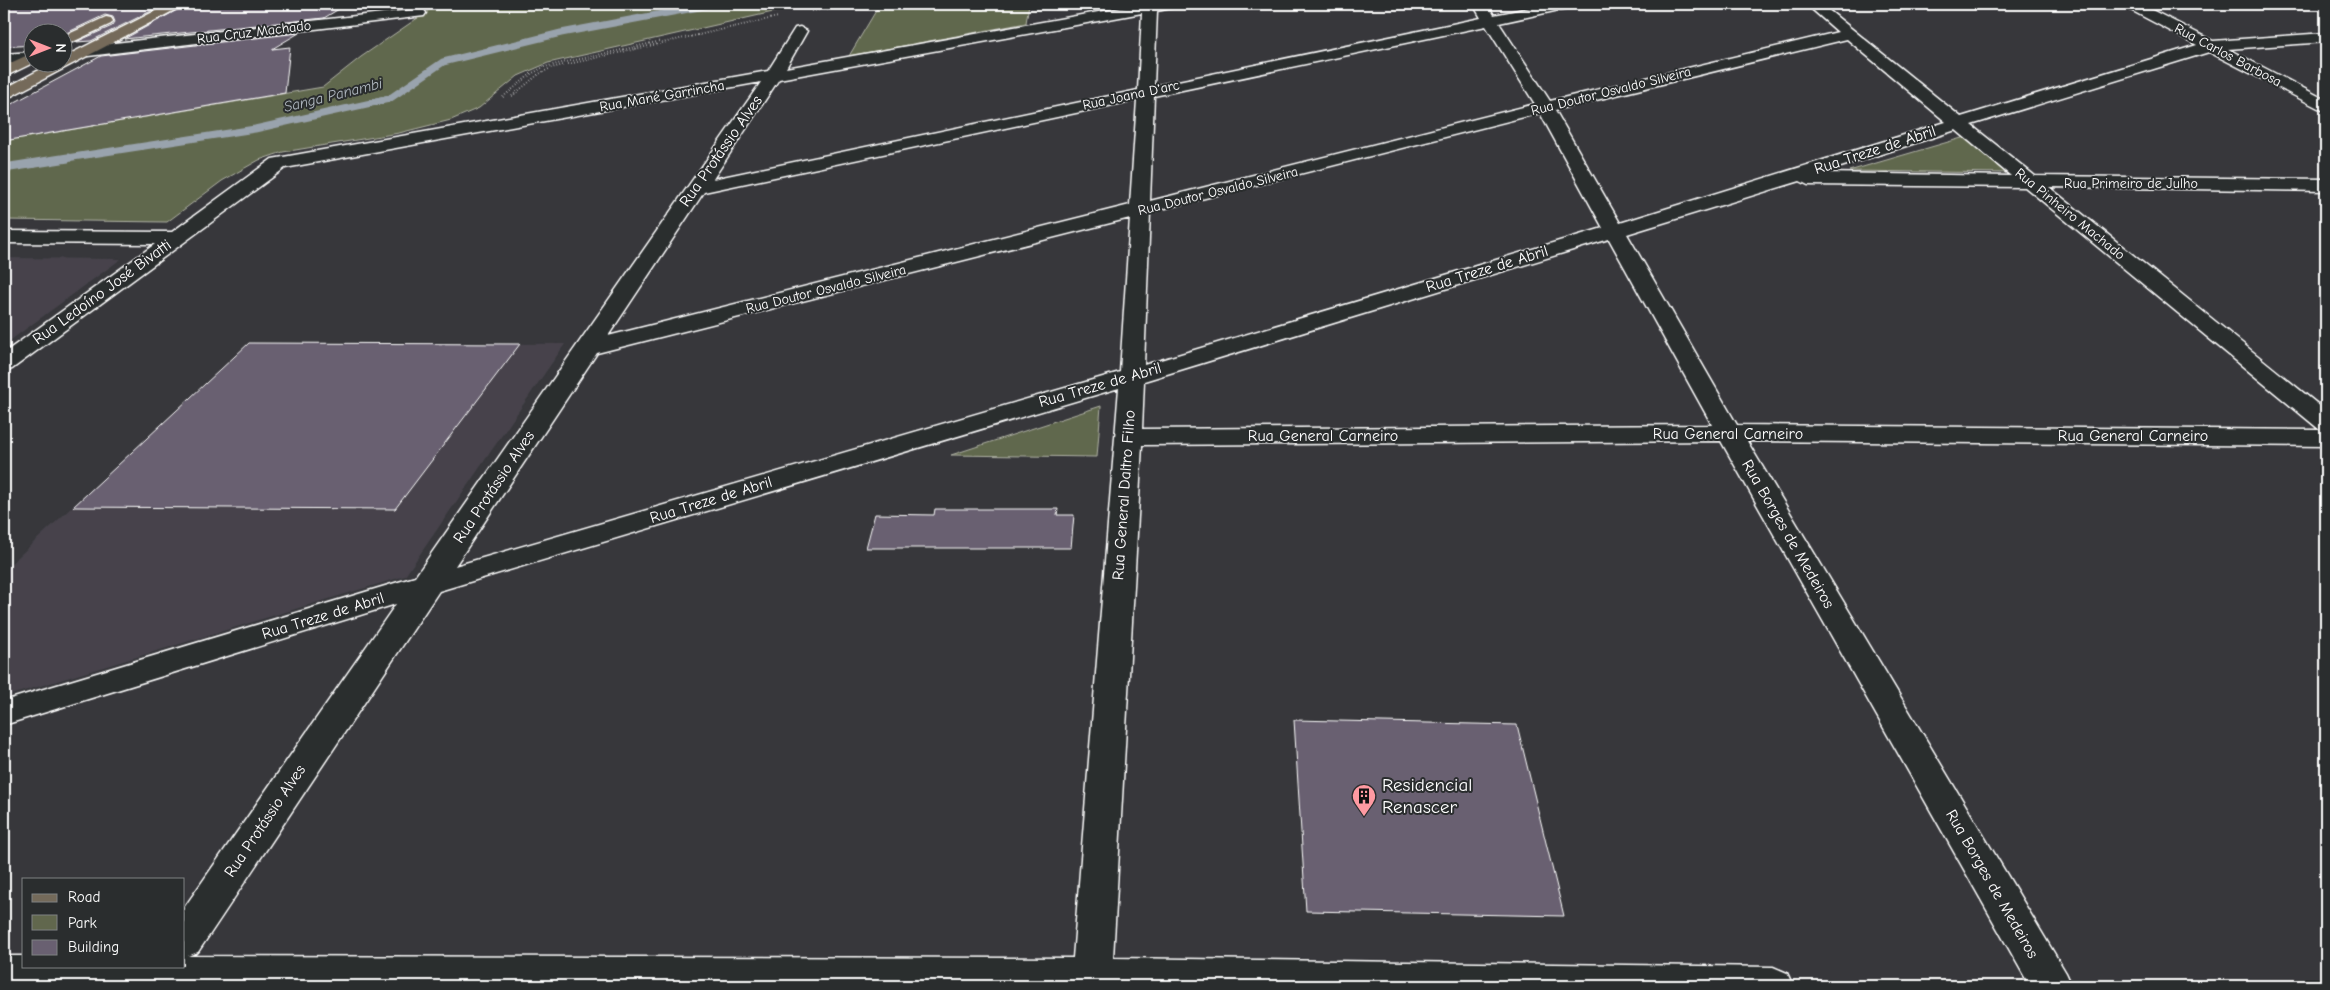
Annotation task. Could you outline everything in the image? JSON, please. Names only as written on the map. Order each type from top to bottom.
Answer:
[{"type":"main road","points":[[118,35],[156,11],[163,4]]},
{"type":"main road","points":[[4,96],[179,4]]},
{"type":"main road","points":[[72,38],[120,14]]},
{"type":"main road","points":[[4,72],[22,63]]},
{"type":"street","name":"Rua Mané Garrincha","points":[[176,238],[279,163],[773,76],[1150,6],[1171,4]]},
{"type":"street","name":"Rua Borges de Medeiros","points":[[1480,4],[1545,107],[1729,433],[2052,986]]},
{"type":"street","name":"Rua Joana D'arc","points":[[695,188],[1488,19],[1568,4]]},
{"type":"street","name":"Rua Pinheiro Machado","points":[[1813,4],[2326,424]]},
{"type":"street","name":"Rua Carlos Barbosa","points":[[2130,4],[2326,107]]},
{"type":"street","name":"Rua Carlos Barbosa","points":[[2153,4],[2215,49]]},
{"type":"street","name":"Rua General Daltro Filho","points":[[1091,981],[1129,437],[1150,6]]},
{"type":"street","name":"Rua Cruz Machado","points":[[88,51],[419,13]]},
{"type":"street","name":"Rua Protássio Alves","points":[[185,939],[773,76],[800,30]]},
{"type":"street","name":"Rua Doutor Osvaldo Silveira","points":[[588,348],[1140,211],[1545,107],[1849,34]]},
{"type":"street","name":"Rua Treze de Abril","points":[[4,713],[427,584],[1276,334],[1615,229],[1786,179],[1959,123],[2215,49],[2326,37]]},
{"type":"street","name":"Rua Treze de Abril","points":[[2215,49],[2246,52],[2326,46]]},
{"type":"street","name":"Rua Carlos Barbosa","points":[[2246,52],[2326,95]]},
{"type":"street","points":[[4,59],[22,58]]},
{"type":"street","name":"Rua Primeiro de Julho","points":[[1786,179],[2326,185]]},
{"type":"street","points":[[4,237],[176,238]]},
{"type":"street","name":"Rua Ledoíno José Bivatti","points":[[4,364],[176,238]]},
{"type":"street","name":"Rua General Carneiro","points":[[1129,437],[1729,433],[2326,438]]},
{"type":"street","points":[[4,974],[1773,986]]},
{"type":"shaded area","points":[[4,258],[121,259],[4,345]]},
{"type":"shaded area","points":[[249,343],[565,344],[405,576],[4,697],[4,570]]},
{"type":"green space","points":[[438,4],[826,4],[773,12],[548,63],[518,76],[479,108],[451,120],[399,133],[283,152],[259,160],[222,181],[167,222],[4,220],[4,141],[323,87],[361,57]]},
{"type":"green space","points":[[880,4],[1029,4],[1026,23],[849,56]]},
{"type":"green space","points":[[1972,135],[2016,173],[1849,171]]},
{"type":"green space","points":[[1101,406],[1097,457],[951,455]]},
{"type":"building","points":[[4,4],[165,4],[91,41],[76,42],[112,26],[115,22],[113,17],[105,15],[72,30],[72,22],[22,22],[22,46],[4,47]]},
{"type":"building","points":[[188,4],[347,4],[324,18],[124,39]]},
{"type":"building","points":[[299,33],[272,49],[290,47],[285,93],[4,141],[4,108],[101,56]]},
{"type":"building","points":[[249,343],[520,344],[395,509],[73,507]]},
{"type":"building","points":[[935,509],[1058,509],[1057,515],[1074,515],[1071,548],[866,548],[875,514],[934,515]]},
{"type":"building","points":[[1294,720],[1517,725],[1564,916],[1306,911]]},
{"type":"waterway","name":"Sanga Panambi","points":[[60,159],[255,129],[389,99],[443,62],[561,33],[715,4]]},
{"type":"waterway","name":"Sanga Panambi","points":[[4,168],[68,158]]},
{"type":"place","name":"Residencial Renascer","points":[[1364,817]]}]
